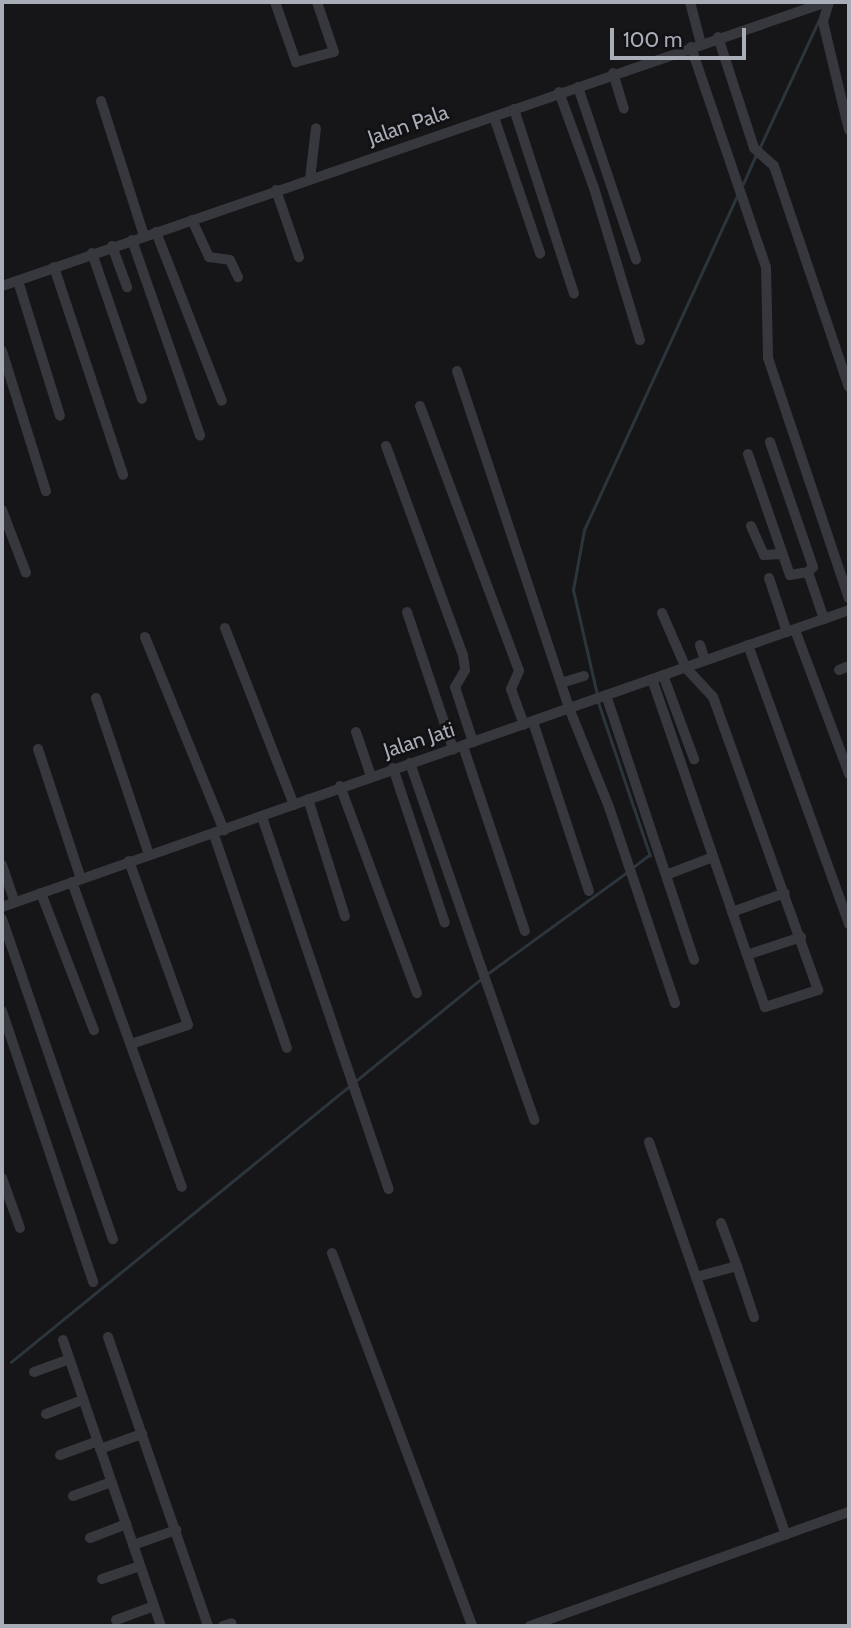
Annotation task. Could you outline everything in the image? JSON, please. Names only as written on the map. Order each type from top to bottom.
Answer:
[{"type":"street","points":[[275,2],[296,62],[334,52],[317,2]]},
{"type":"street","points":[[691,2],[696,45],[766,267],[768,358],[849,598]]},
{"type":"street","points":[[828,2],[823,22],[849,130]]},
{"type":"street","name":"Jalan Pala","points":[[2,286],[494,117],[797,6],[828,2]]},
{"type":"street","points":[[718,37],[754,148],[765,154],[849,387]]},
{"type":"street","points":[[613,73],[624,108]]},
{"type":"street","points":[[578,87],[636,258]]},
{"type":"street","points":[[559,92],[594,188],[640,340]]},
{"type":"street","points":[[101,101],[144,236]]},
{"type":"street","points":[[514,109],[574,294]]},
{"type":"street","points":[[494,117],[540,253]]},
{"type":"street","points":[[310,179],[316,128]]},
{"type":"street","points":[[276,190],[299,257]]},
{"type":"street","points":[[192,219],[209,257],[230,260],[238,277]]},
{"type":"street","points":[[156,232],[222,401]]},
{"type":"street","points":[[132,240],[200,435]]},
{"type":"street","points":[[112,246],[127,286]]},
{"type":"street","points":[[92,253],[142,399]]},
{"type":"street","points":[[54,267],[123,475]]},
{"type":"street","points":[[18,281],[60,416]]},
{"type":"street","points":[[2,351],[46,491]]},
{"type":"street","points":[[457,372],[569,709],[629,867],[676,1003]]},
{"type":"street","points":[[420,406],[519,671],[511,689],[528,723],[589,891]]},
{"type":"street","points":[[748,454],[781,554],[791,576],[808,572],[813,567],[770,442]]},
{"type":"street","points":[[386,446],[463,654],[465,670],[455,687],[463,746]]},
{"type":"street","points":[[2,510],[26,573]]},
{"type":"street","points":[[751,526],[764,555],[781,554]]},
{"type":"street","points":[[808,572],[824,619]]},
{"type":"street","points":[[769,578],[849,774]]},
{"type":"street","name":"Jalan Jati","points":[[2,907],[849,610]]},
{"type":"street","points":[[407,612],[463,746],[525,931]]},
{"type":"street","points":[[658,677],[713,857],[747,956],[769,1009],[819,989],[713,697],[686,668],[662,613]]},
{"type":"street","points":[[225,628],[294,805]]},
{"type":"street","points":[[145,637],[219,833],[287,1048]]},
{"type":"street","points":[[700,645],[705,660]]},
{"type":"street","points":[[748,645],[849,924]]},
{"type":"street","points":[[561,683],[584,676]]},
{"type":"street","points":[[658,677],[694,760]]},
{"type":"street","points":[[604,696],[694,960]]},
{"type":"street","points":[[96,698],[149,855]]},
{"type":"street","points":[[356,732],[371,776]]},
{"type":"street","points":[[38,749],[76,881],[182,1187]]},
{"type":"street","points":[[410,763],[534,1120]]},
{"type":"street","points":[[393,768],[445,923]]},
{"type":"street","points":[[341,786],[417,993]]},
{"type":"street","points":[[308,799],[345,916]]},
{"type":"street","points":[[261,817],[389,1189]]},
{"type":"street","points":[[666,875],[713,857]]},
{"type":"street","points":[[129,861],[188,1025],[131,1044]]},
{"type":"street","points":[[2,865],[15,902]]},
{"type":"street","points":[[41,893],[94,1030]]},
{"type":"street","points":[[732,912],[785,893]]},
{"type":"street","points":[[2,919],[113,1239]]},
{"type":"street","points":[[747,956],[801,937]]},
{"type":"street","points":[[2,1011],[93,1282]]},
{"type":"street","points":[[649,1142],[786,1535]]},
{"type":"street","points":[[2,1178],[20,1228]]},
{"type":"street","points":[[721,1223],[754,1317]]},
{"type":"street","points":[[332,1253],[472,1626]]},
{"type":"street","points":[[696,1277],[737,1266]]},
{"type":"street","points":[[108,1337],[208,1626]]},
{"type":"street","points":[[63,1340],[161,1626]]},
{"type":"street","points":[[34,1372],[69,1359]]},
{"type":"street","points":[[46,1414],[83,1400]]},
{"type":"street","points":[[60,1455],[142,1434]]},
{"type":"street","points":[[73,1496],[111,1482]]},
{"type":"street","points":[[530,1626],[849,1512]]},
{"type":"street","points":[[90,1538],[126,1524]]},
{"type":"street","points":[[133,1545],[176,1530]]},
{"type":"street","points":[[102,1580],[140,1566]]},
{"type":"street","points":[[116,1620],[154,1606]]},
{"type":"waterway","points":[[759,149],[818,22]]},
{"type":"waterway","points":[[743,184],[756,155]]},
{"type":"waterway","points":[[597,695],[573,590],[584,530],[737,196]]},
{"type":"waterway","points":[[598,701],[650,855],[634,867]]},
{"type":"waterway","points":[[487,974],[626,873]]},
{"type":"waterway","points":[[357,1080],[482,978]]},
{"type":"waterway","points":[[11,1362],[349,1086]]}]
